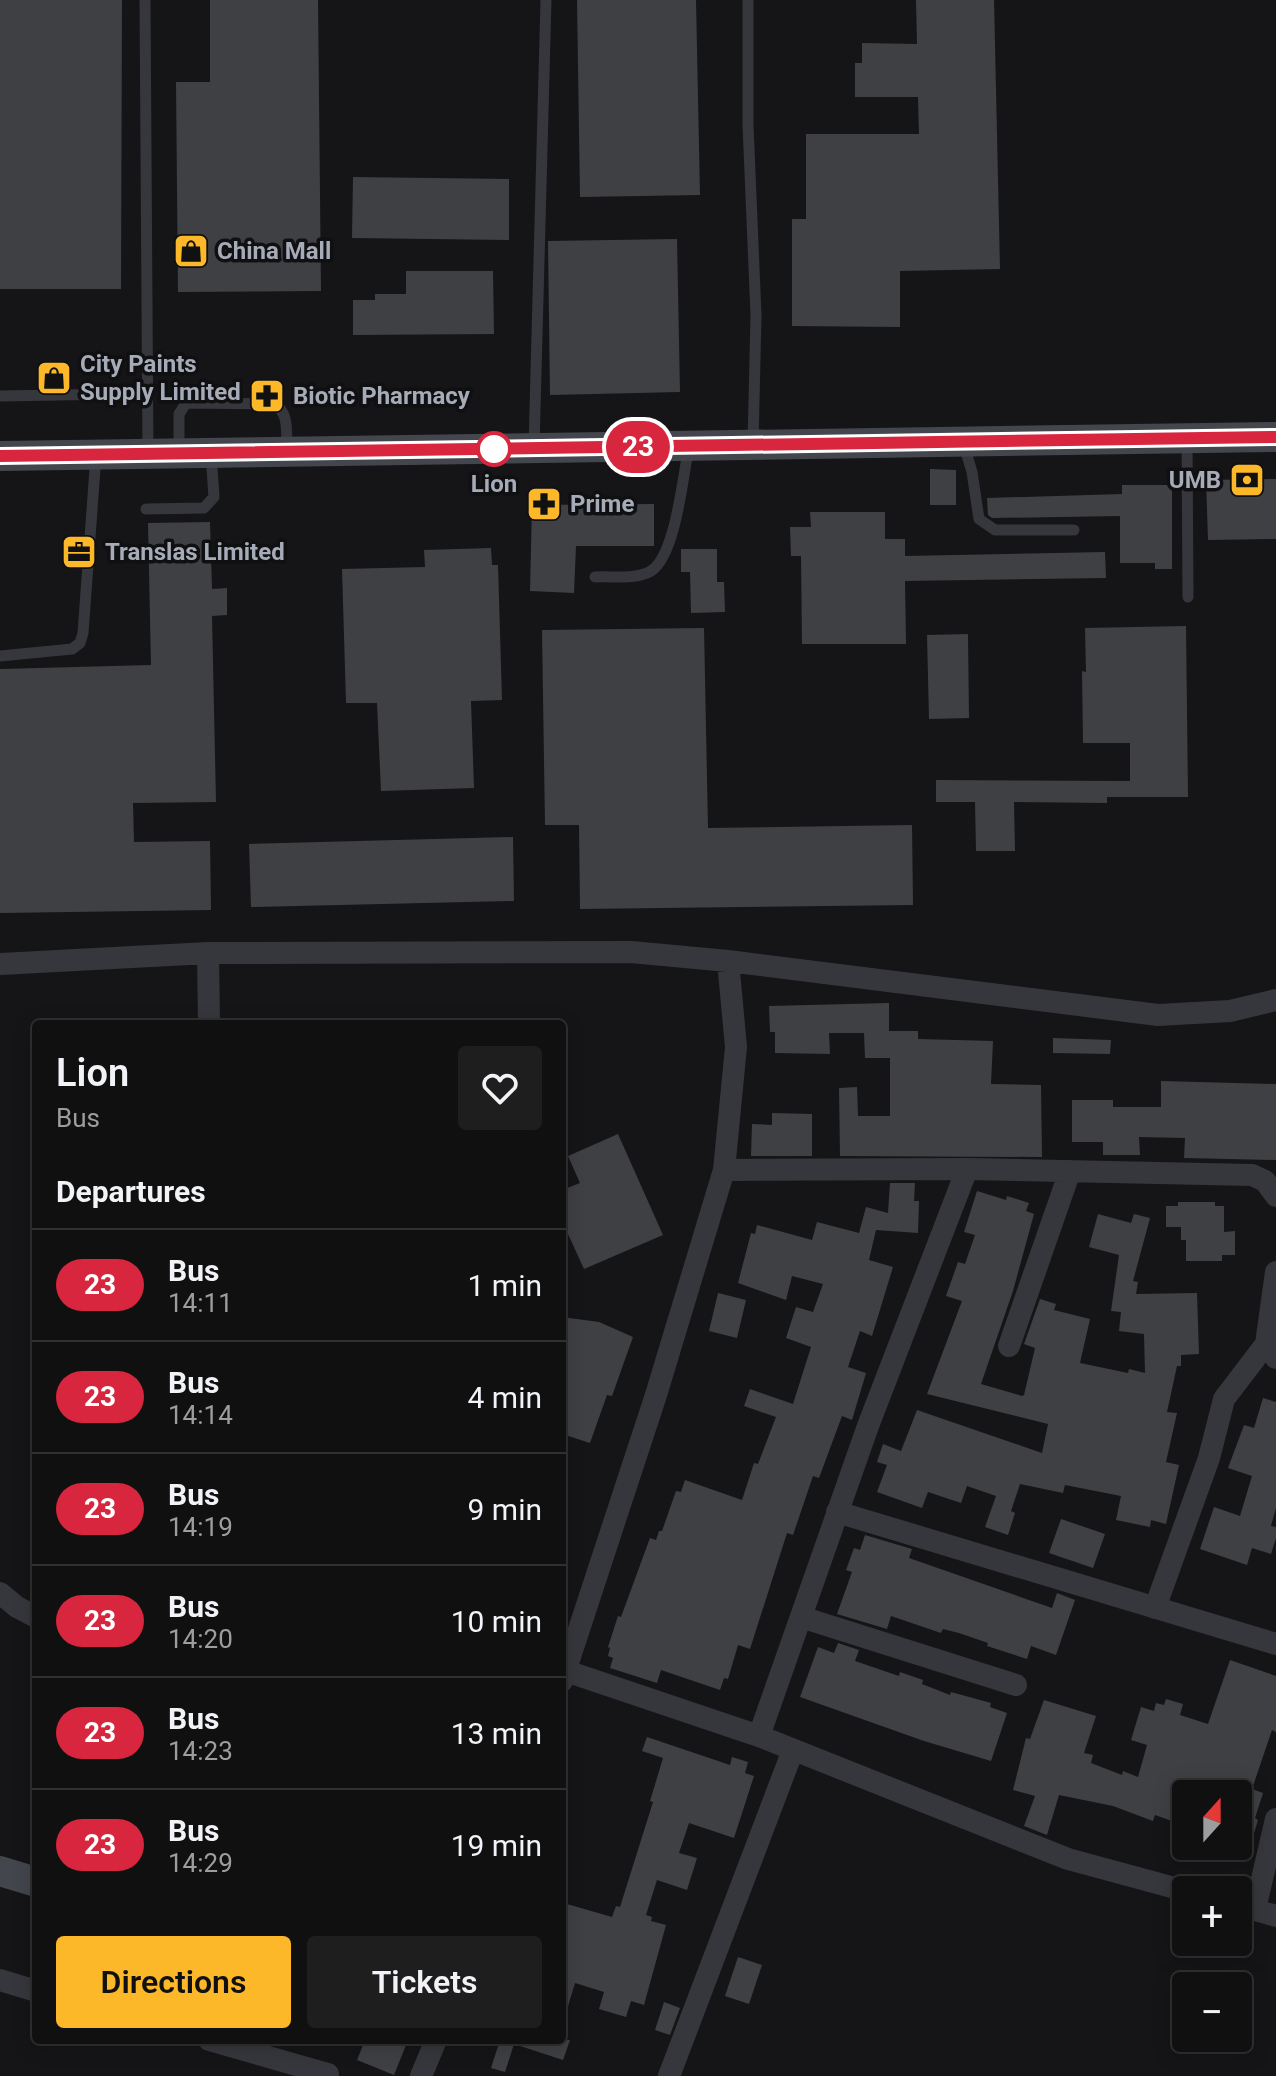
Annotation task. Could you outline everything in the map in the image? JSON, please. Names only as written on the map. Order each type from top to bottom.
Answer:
[{"type":"main road","points":[[0,456],[1276,437]]},
{"type":"main road","points":[[0,1871],[32,1881]]},
{"type":"street","points":[[0,964],[208,953],[631,952],[728,961],[1158,1015],[1230,1011],[1276,1000]]},
{"type":"street","points":[[208,953],[209,1020]]},
{"type":"street","points":[[566,1670],[656,1395],[724,1170],[736,1047],[728,961]]},
{"type":"street","points":[[724,1170],[967,1169],[1252,1175],[1265,1181],[1276,1196]]},
{"type":"street","points":[[759,1736],[837,1512],[967,1169]]},
{"type":"street","points":[[1009,1346],[1070,1171]]},
{"type":"street","points":[[1155,1608],[1209,1458],[1224,1399],[1271,1351],[1276,1272]]},
{"type":"street","points":[[837,1512],[1276,1644]]},
{"type":"street","points":[[0,1593],[32,1615]]},
{"type":"street","points":[[801,1617],[1016,1685]]},
{"type":"street","points":[[566,1677],[759,1736],[1068,1859],[1172,1887]]},
{"type":"street","points":[[669,2076],[793,1750]]},
{"type":"street","points":[[1256,1910],[1276,1819]]},
{"type":"street","points":[[0,1980],[32,1990]]},
{"type":"street","points":[[223,2044],[328,2074]]},
{"type":"street","points":[[421,2076],[434,2044]]},
{"type":"lane","points":[[145,0],[148,454]]},
{"type":"lane","points":[[534,448],[546,0]]},
{"type":"lane","points":[[748,0],[748,125],[756,315],[753,445]]},
{"type":"lane","points":[[0,396],[119,394]]},
{"type":"lane","points":[[179,454],[179,414],[186,403],[274,404],[284,414],[287,452]]},
{"type":"lane","points":[[1187,438],[1188,597]]},
{"type":"lane","points":[[963,441],[972,472],[979,519],[986,525],[995,530],[1074,530]]},
{"type":"lane","points":[[595,577],[637,576],[652,570],[664,555],[672,533],[689,446]]},
{"type":"lane","points":[[146,509],[204,508],[211,502],[214,497],[211,453]]},
{"type":"lane","points":[[0,656],[72,649],[80,643],[96,455]]},
{"type":"building","points":[[0,0],[122,0],[121,289],[0,289]]},
{"type":"building","points":[[210,0],[318,0],[321,291],[178,292],[176,82],[210,82]]},
{"type":"building","points":[[577,0],[696,0],[700,195],[580,197]]},
{"type":"building","points":[[916,0],[994,0],[1000,269],[900,271],[900,327],[792,326],[792,219],[806,219],[806,134],[919,134],[918,97],[855,97],[855,63],[862,63],[862,43],[917,44]]},
{"type":"building","points":[[353,177],[509,179],[509,240],[352,238]]},
{"type":"building","points":[[677,239],[680,392],[550,395],[548,241]]},
{"type":"building","points":[[406,271],[493,271],[494,334],[353,335],[353,300],[375,300],[375,294],[406,294]]},
{"type":"building","points":[[930,469],[956,470],[956,505],[930,505]]},
{"type":"building","points":[[1276,479],[1276,539],[1208,540],[1206,480]]},
{"type":"building","points":[[1122,485],[1172,485],[1172,569],[1155,569],[1155,563],[1120,563],[1120,516],[992,518],[988,515],[987,498],[1122,494]]},
{"type":"building","points":[[654,504],[654,546],[576,546],[574,593],[530,591],[532,505]]},
{"type":"building","points":[[810,512],[885,512],[885,539],[905,539],[905,556],[1105,552],[1106,578],[905,581],[906,644],[802,644],[801,556],[791,556],[790,527],[811,527]]},
{"type":"building","points":[[210,522],[212,589],[227,588],[227,615],[212,616],[216,802],[133,803],[134,842],[210,841],[211,910],[0,913],[0,669],[151,665],[148,523]]},
{"type":"building","points":[[491,548],[492,565],[498,565],[502,700],[471,701],[474,788],[381,791],[377,703],[346,703],[342,569],[425,567],[424,550]]},
{"type":"building","points":[[681,549],[717,549],[717,582],[724,582],[725,612],[691,613],[690,572],[681,572]]},
{"type":"building","points":[[1186,626],[1188,797],[1107,797],[1107,803],[1014,802],[1015,851],[976,851],[975,802],[936,802],[936,780],[1130,781],[1130,743],[1083,743],[1085,628]]},
{"type":"building","points":[[704,628],[708,828],[912,825],[913,905],[580,909],[579,825],[545,825],[542,630]]},
{"type":"building","points":[[968,634],[969,718],[929,719],[927,635]]},
{"type":"building","points":[[513,837],[514,901],[251,907],[249,844]]},
{"type":"building","points":[[889,1003],[889,1031],[918,1031],[918,1039],[993,1041],[991,1084],[1041,1085],[1042,1157],[840,1156],[839,1088],[857,1087],[858,1116],[890,1116],[890,1058],[865,1058],[864,1033],[829,1033],[830,1054],[775,1053],[775,1032],[770,1032],[769,1006]]},
{"type":"building","points":[[1053,1038],[1111,1040],[1110,1054],[1053,1053]]},
{"type":"building","points":[[1161,1081],[1276,1084],[1276,1160],[1184,1158],[1185,1138],[1139,1137],[1140,1155],[1103,1155],[1103,1142],[1072,1142],[1072,1100],[1113,1100],[1113,1107],[1161,1107]]},
{"type":"building","points":[[772,1113],[812,1114],[812,1156],[751,1156],[752,1124],[772,1125]]},
{"type":"building","points":[[618,1134],[663,1235],[584,1269],[566,1230],[566,1188],[580,1183],[568,1156]]},
{"type":"building","points":[[890,1183],[915,1183],[914,1201],[919,1201],[918,1233],[876,1230],[869,1260],[893,1267],[872,1336],[860,1331],[848,1367],[866,1373],[852,1420],[842,1416],[819,1478],[813,1476],[793,1535],[787,1533],[750,1649],[738,1645],[728,1679],[724,1678],[720,1690],[661,1670],[657,1683],[610,1668],[613,1658],[608,1656],[608,1647],[618,1616],[621,1617],[650,1538],[656,1540],[659,1531],[662,1531],[676,1491],[681,1492],[685,1480],[742,1500],[754,1463],[758,1464],[776,1417],[744,1406],[750,1389],[793,1404],[811,1347],[786,1338],[796,1307],[813,1312],[823,1284],[792,1276],[786,1300],[738,1283],[751,1233],[755,1234],[757,1225],[812,1240],[817,1222],[859,1233],[866,1207],[888,1213]]},
{"type":"building","points":[[977,1191],[1029,1203],[1026,1211],[1034,1214],[1013,1291],[981,1384],[1024,1395],[1035,1348],[1024,1344],[1040,1299],[1056,1304],[1054,1310],[1090,1319],[1080,1363],[1128,1373],[1129,1369],[1145,1373],[1144,1334],[1119,1331],[1121,1312],[1111,1311],[1119,1255],[1089,1247],[1098,1214],[1131,1223],[1134,1214],[1150,1218],[1133,1281],[1138,1282],[1136,1294],[1197,1293],[1199,1354],[1181,1355],[1181,1366],[1177,1366],[1167,1412],[1177,1413],[1166,1462],[1179,1465],[1166,1524],[1151,1520],[1150,1527],[1116,1520],[1121,1496],[1065,1485],[1063,1493],[1020,1484],[1011,1511],[1015,1513],[1008,1535],[985,1527],[996,1496],[967,1486],[961,1503],[928,1492],[922,1508],[877,1492],[887,1465],[877,1462],[883,1444],[901,1451],[917,1410],[1042,1453],[1048,1424],[927,1394],[962,1301],[946,1296],[958,1262],[965,1264],[975,1235],[964,1232]]},
{"type":"building","points":[[1178,1202],[1215,1202],[1215,1206],[1224,1206],[1224,1232],[1235,1231],[1235,1255],[1222,1255],[1222,1261],[1186,1261],[1186,1240],[1181,1240],[1181,1227],[1166,1227],[1166,1206],[1178,1206]]},
{"type":"building","points":[[718,1293],[746,1300],[737,1338],[709,1331]]},
{"type":"building","points":[[566,1318],[599,1322],[633,1337],[612,1396],[607,1395],[590,1443],[566,1435]]},
{"type":"building","points":[[1263,1398],[1276,1402],[1276,1508],[1271,1526],[1276,1527],[1276,1538],[1271,1554],[1252,1548],[1247,1565],[1200,1549],[1214,1507],[1240,1516],[1252,1476],[1228,1468],[1244,1425],[1254,1428]]},
{"type":"building","points":[[1061,1519],[1105,1534],[1093,1568],[1049,1553]]},
{"type":"building","points":[[865,1535],[912,1549],[909,1558],[1052,1608],[1057,1593],[1075,1600],[1056,1655],[1031,1646],[1027,1659],[959,1633],[943,1629],[941,1633],[891,1616],[887,1629],[837,1614],[852,1572],[846,1570],[854,1548],[860,1550]]},
{"type":"building","points":[[838,1643],[859,1650],[855,1661],[899,1676],[900,1672],[923,1680],[922,1684],[950,1695],[951,1692],[991,1703],[990,1707],[1007,1713],[991,1761],[800,1697],[818,1647],[834,1653]]},
{"type":"building","points":[[1230,1660],[1276,1676],[1276,1732],[1272,1730],[1252,1789],[1252,1780],[1172,1780],[1172,1821],[1155,1815],[1153,1821],[1113,1806],[1059,1795],[1047,1835],[1024,1826],[1035,1796],[1013,1790],[1026,1738],[1030,1739],[1044,1700],[1096,1716],[1084,1753],[1093,1755],[1091,1763],[1122,1775],[1123,1771],[1138,1777],[1147,1745],[1131,1740],[1141,1707],[1154,1711],[1156,1703],[1164,1705],[1166,1699],[1183,1704],[1180,1715],[1208,1724]]},
{"type":"building","points":[[647,1737],[730,1765],[732,1757],[748,1762],[745,1773],[754,1776],[734,1838],[689,1823],[679,1853],[697,1858],[687,1890],[657,1880],[646,1915],[652,1917],[651,1921],[666,1925],[644,2005],[631,2001],[626,2017],[599,2009],[604,1992],[575,1983],[566,2013],[567,1904],[612,1917],[616,1906],[620,1907],[653,1802],[650,1801],[663,1758],[642,1751]]},
{"type":"building","points":[[1252,1789],[1263,1793],[1255,1818],[1258,1820],[1252,1840]]},
{"type":"building","points":[[738,1957],[762,1965],[749,2004],[725,1996]]},
{"type":"building","points":[[664,2002],[680,2008],[670,2035],[655,2030]]},
{"type":"building","points":[[566,2040],[570,2040],[563,2060],[514,2044],[566,2044]]},
{"type":"building","points":[[363,2044],[406,2044],[394,2075],[357,2060]]},
{"type":"building","points":[[499,2044],[514,2044],[505,2072],[491,2068]]},
{"type":"bus line","name":"23","points":[[0,456],[1276,437]]},
{"type":"place","name":"China Mall","points":[[191,251]]},
{"type":"place","name":"City Paints Supply Limited","points":[[54,378]]},
{"type":"place","name":"Biotic Pharmacy","points":[[267,396]]},
{"type":"place","name":"Lion","points":[[494,449]]},
{"type":"place","name":"UMB","points":[[1247,480]]},
{"type":"place","name":"Prime","points":[[544,504]]},
{"type":"place","name":"Translas Limited","points":[[79,552]]}]
